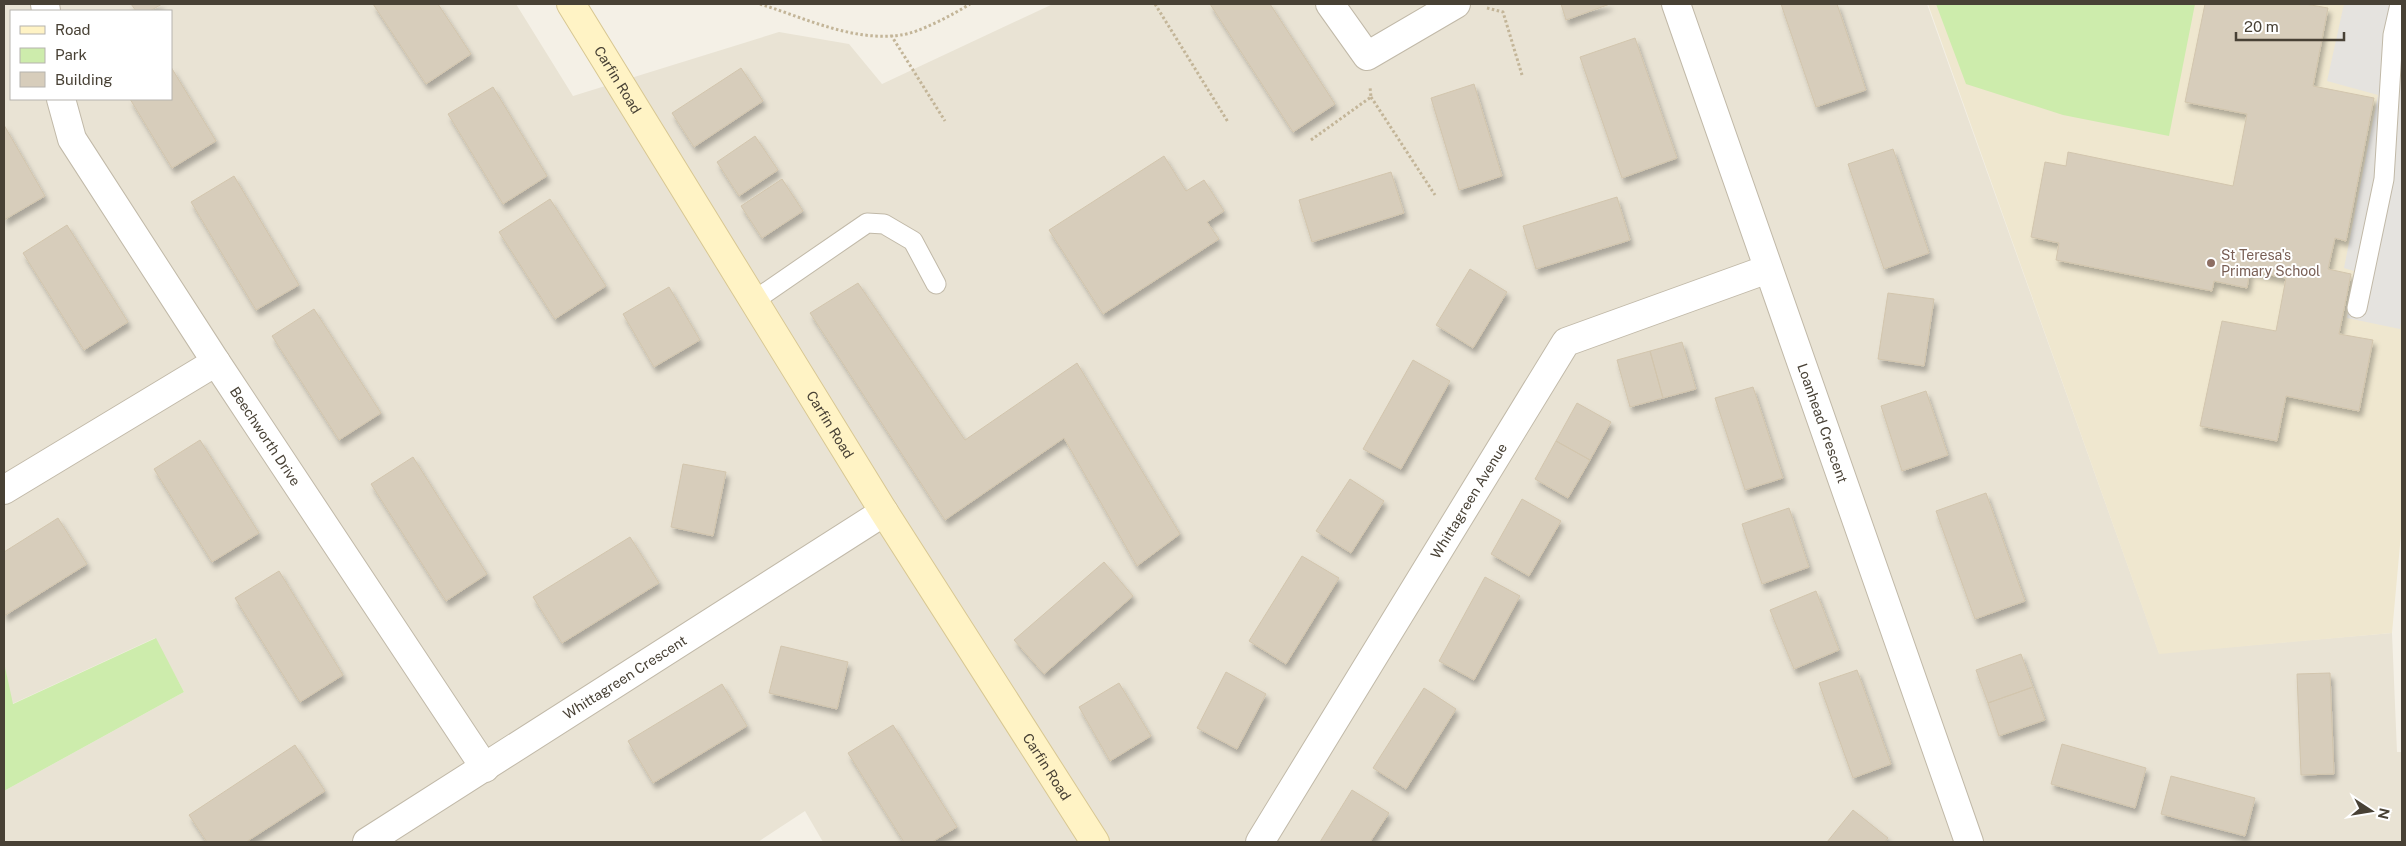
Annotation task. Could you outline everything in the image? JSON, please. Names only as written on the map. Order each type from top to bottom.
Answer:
[{"type":"main road","name":"Carfin Road","points":[[571,4],[884,512],[1095,842]]},
{"type":"street","points":[[1330,4],[1367,56],[1467,5]]},
{"type":"street","name":"Loanhead Crescent","points":[[1676,4],[1969,842]]},
{"type":"street","name":"Beechworth Drive","points":[[61,100],[72,139],[216,362],[485,768]]},
{"type":"street","name":"Whittagreen Avenue","points":[[1260,842],[1566,342],[1768,269]]},
{"type":"street","points":[[4,490],[216,362]]},
{"type":"street","name":"Whittagreen Crescent","points":[[367,842],[884,512]]},
{"type":"lane","points":[[2357,308],[2384,179],[2393,35],[2400,4]]},
{"type":"lane","points":[[755,300],[867,223],[884,224],[913,241],[936,284]]},
{"type":"path","points":[[760,4],[853,34],[891,35],[902,35],[910,32],[952,15],[970,4]]},
{"type":"path","points":[[1155,4],[1228,122]]},
{"type":"path","points":[[1467,5],[1503,12],[1522,75]]},
{"type":"path","points":[[891,35],[945,121]]},
{"type":"path","points":[[1367,56],[1371,97],[1434,195]]},
{"type":"path","points":[[1311,140],[1371,97]]},
{"type":"shaded area","points":[[4,4],[516,4],[573,96],[779,32],[849,44],[882,84],[1053,4],[1927,4],[2159,653],[2392,633],[2397,752],[2402,752],[2402,842],[823,842],[805,811],[758,842],[4,842],[4,791],[184,692],[155,638],[12,704],[4,662]]},
{"type":"shaded area","name":"St Teresa's Primary School","points":[[1928,4],[2402,4],[2402,523],[2392,633],[2159,654]]},
{"type":"shaded area","points":[[2344,4],[2402,4],[2402,318],[2400,329],[2347,318],[2354,271],[2344,268],[2378,95],[2327,81]]},
{"type":"green space","points":[[1936,4],[2195,4],[2169,136],[2063,115],[1966,84]]},
{"type":"green space","points":[[156,638],[184,692],[4,791],[4,662],[13,704]]},
{"type":"building","points":[[131,4],[162,4],[152,10],[135,10]]},
{"type":"building","points":[[373,4],[438,4],[471,54],[426,84]]},
{"type":"building","points":[[1210,4],[1270,4],[1335,104],[1293,132]]},
{"type":"building","points":[[1561,4],[1610,4],[1566,20]]},
{"type":"building","points":[[1781,4],[1837,4],[1866,90],[1816,107]]},
{"type":"building","points":[[2205,4],[2305,4],[2328,8],[2313,86],[2374,98],[2346,241],[2335,238],[2328,269],[2351,274],[2339,334],[2373,340],[2359,411],[2286,396],[2277,441],[2200,426],[2222,321],[2276,331],[2286,278],[2250,271],[2247,288],[2214,281],[2212,291],[2056,260],[2059,243],[2031,237],[2045,162],[2066,166],[2068,152],[2233,186],[2247,114],[2185,102]]},
{"type":"building","points":[[1635,38],[1677,158],[1622,178],[1580,57]]},
{"type":"building","points":[[741,68],[763,101],[694,147],[672,113]]},
{"type":"building","points":[[172,69],[216,141],[172,168],[131,100],[172,100]]},
{"type":"building","points":[[1474,84],[1502,176],[1459,190],[1431,98]]},
{"type":"building","points":[[493,87],[547,176],[503,204],[448,114]]},
{"type":"building","points":[[4,125],[45,196],[4,220]]},
{"type":"building","points":[[755,136],[778,170],[739,196],[717,162]]},
{"type":"building","points":[[1893,149],[1929,253],[1884,269],[1848,164]]},
{"type":"building","points":[[1164,156],[1186,191],[1204,180],[1224,211],[1207,222],[1219,239],[1103,314],[1049,230]]},
{"type":"building","points":[[1391,172],[1404,213],[1312,242],[1299,200]]},
{"type":"building","points":[[234,176],[299,285],[256,310],[191,202]]},
{"type":"building","points":[[782,179],[803,211],[762,238],[741,206]]},
{"type":"building","points":[[1617,197],[1630,240],[1536,269],[1523,226]]},
{"type":"building","points":[[550,199],[606,286],[555,319],[499,232]]},
{"type":"building","points":[[67,225],[128,322],[84,350],[23,253]]},
{"type":"building","points":[[1470,269],[1507,292],[1473,348],[1436,325]]},
{"type":"building","points":[[858,283],[965,440],[1077,363],[1180,534],[1137,566],[1064,438],[945,520],[810,313]]},
{"type":"building","points":[[669,287],[700,340],[654,367],[623,314]]},
{"type":"building","points":[[1888,293],[1934,299],[1924,366],[1878,359]]},
{"type":"building","points":[[314,309],[381,413],[339,440],[272,336]]},
{"type":"building","points":[[1682,342],[1696,389],[1663,398],[1650,351]]},
{"type":"building","points":[[1650,351],[1663,398],[1630,407],[1617,360]]},
{"type":"building","points":[[1413,360],[1450,381],[1401,469],[1363,449]]},
{"type":"building","points":[[1753,387],[1783,478],[1745,490],[1715,398]]},
{"type":"building","points":[[1926,391],[1948,455],[1902,471],[1881,406]]},
{"type":"building","points":[[1577,403],[1611,422],[1590,460],[1556,441]]},
{"type":"building","points":[[200,440],[259,533],[212,562],[154,469]]},
{"type":"building","points":[[1556,441],[1590,460],[1568,498],[1535,479]]},
{"type":"building","points":[[413,457],[487,574],[446,601],[371,484]]},
{"type":"building","points":[[683,464],[726,472],[713,536],[671,527]]},
{"type":"building","points":[[1350,479],[1384,501],[1351,553],[1316,531]]},
{"type":"building","points":[[1986,493],[2025,601],[1975,619],[1936,511]]},
{"type":"building","points":[[1522,499],[1561,521],[1529,576],[1491,554]]},
{"type":"building","points":[[1789,508],[1809,567],[1762,584],[1742,524]]},
{"type":"building","points":[[58,518],[87,564],[4,616],[4,552]]},
{"type":"building","points":[[630,537],[659,583],[562,643],[533,597]]},
{"type":"building","points":[[1302,556],[1339,578],[1286,664],[1249,641]]},
{"type":"building","points":[[1104,562],[1133,596],[1044,674],[1014,640]]},
{"type":"building","points":[[279,571],[343,675],[300,702],[235,598]]},
{"type":"building","points":[[1485,577],[1520,596],[1474,680],[1439,661]]},
{"type":"building","points":[[1816,591],[1839,650],[1794,669],[1770,610]]},
{"type":"building","points":[[781,646],[848,662],[837,709],[769,693]]},
{"type":"building","points":[[2021,654],[2033,687],[1988,703],[1976,670]]},
{"type":"building","points":[[1857,670],[1891,764],[1853,778],[1819,683]]},
{"type":"building","points":[[1226,672],[1266,694],[1237,749],[1197,728]]},
{"type":"building","points":[[2330,673],[2334,774],[2301,775],[2297,674]]},
{"type":"building","points":[[1119,683],[1151,736],[1110,761],[1079,707]]},
{"type":"building","points":[[722,684],[747,726],[653,783],[628,741]]},
{"type":"building","points":[[2033,687],[2045,720],[1999,736],[1988,703]]},
{"type":"building","points":[[1424,688],[1456,709],[1406,789],[1373,768]]},
{"type":"building","points":[[893,725],[957,827],[932,842],[904,842],[848,753]]},
{"type":"building","points":[[2062,744],[2146,768],[2135,808],[2051,784]]},
{"type":"building","points":[[295,745],[325,791],[246,842],[207,842],[189,815]]},
{"type":"building","points":[[2171,776],[2255,798],[2245,836],[2161,814]]},
{"type":"building","points":[[1352,790],[1389,813],[1370,842],[1320,842]]},
{"type":"building","points":[[1853,810],[1888,838],[1885,842],[1827,842]]},
{"type":"place","name":"St Teresa's Primary School","points":[[2211,263]]}]
